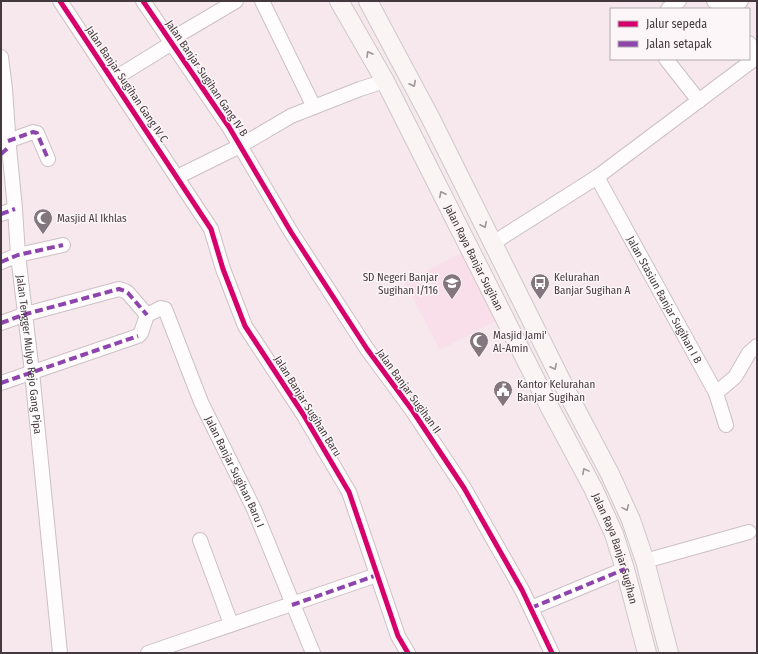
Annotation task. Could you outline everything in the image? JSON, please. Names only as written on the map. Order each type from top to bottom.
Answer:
[{"type":"main road","name":"Jalan Raya Banjar Sugihan","points":[[339,1],[385,82],[550,408],[593,488],[614,534],[648,653]]},
{"type":"main road","name":"Jalan Raya Banjar Sugihan","points":[[368,1],[424,104],[570,398],[610,474],[631,520],[645,561],[669,653]]},
{"type":"main road","points":[[550,408],[570,398]]},
{"type":"street","name":"Jalan Banjar Sugihan Gang IV C","points":[[60,1],[177,177]]},
{"type":"street","name":"Jalan Banjar Sugihan Gang IV B","points":[[143,1],[240,146]]},
{"type":"street","points":[[262,1],[314,107]]},
{"type":"street","points":[[669,8],[679,1]]},
{"type":"street","points":[[714,1],[724,8]]},
{"type":"street","points":[[732,8],[741,1]]},
{"type":"street","points":[[112,80],[227,3]]},
{"type":"street","points":[[493,244],[596,177],[699,101],[757,56],[750,45]]},
{"type":"street","name":"Jalan Tengger Mulyo Rejo Gang Pipa","points":[[1,57],[5,89],[6,147],[15,209],[18,255],[26,314],[60,653]]},
{"type":"street","points":[[667,60],[699,101]]},
{"type":"street","points":[[177,177],[240,146],[291,116],[360,89],[385,82]]},
{"type":"street","points":[[6,147],[33,132],[37,133],[48,159]]},
{"type":"street","name":"Jalan Banjar Sugihan II","points":[[240,146],[291,232],[363,343],[412,410],[464,488],[522,590],[552,653]]},
{"type":"street","name":"Jalan Banjar Sugihan Baru","points":[[177,177],[212,229],[223,269],[245,326],[303,414],[349,492],[398,636],[408,653]]},
{"type":"street","name":"Jalan Stasiun Banjar Sugihan I B","points":[[596,177],[716,393],[726,425]]},
{"type":"street","points":[[1,214],[15,209]]},
{"type":"street","points":[[1,262],[18,255],[63,245]]},
{"type":"street","points":[[1,323],[26,314],[119,289],[125,290],[147,315],[141,333],[138,336],[1,383]]},
{"type":"street","name":"Jalan Banjar Sugihan Baru I","points":[[147,315],[161,308],[165,309],[201,402],[254,509],[292,605],[313,653]]},
{"type":"street","points":[[716,393],[735,378],[749,353],[757,346]]},
{"type":"street","points":[[645,561],[749,532]]},
{"type":"street","points":[[200,540],[230,624]]},
{"type":"street","points":[[531,608],[625,569]]},
{"type":"street","points":[[148,653],[377,575]]},
{"type":"shaded area","name":"SD Negeri Banjar Sugihan I/116","points":[[465,251],[500,319],[440,350],[404,282]]},
{"type":"marked path","points":[[8,141],[33,132],[37,133],[48,159]]},
{"type":"marked path","points":[[1,154],[9,147]]},
{"type":"marked path","points":[[1,214],[15,209]]},
{"type":"marked path","points":[[1,262],[18,255],[63,245]]},
{"type":"marked path","points":[[1,323],[26,314],[119,289],[128,293],[147,315]]},
{"type":"marked path","points":[[1,383],[138,336]]},
{"type":"marked path","points":[[531,608],[625,569]]},
{"type":"marked path","points":[[292,605],[377,575]]},
{"type":"cycle path","points":[[60,1],[211,229],[223,269],[245,326],[303,414],[349,492],[398,636],[408,653]]},
{"type":"cycle path","points":[[143,1],[229,127],[291,232],[367,349],[412,410],[464,488],[522,590],[552,653]]},
{"type":"place","name":"Masjid Al Ikhlas","points":[[43,235]]},
{"type":"place","name":"SD Negeri Banjar Sugihan I/116","points":[[452,300]]},
{"type":"place","name":"Kelurahan Banjar Sugihan A","points":[[540,300]]},
{"type":"place","name":"Masjid Jami' Al-Amin","points":[[479,358]]},
{"type":"place","name":"Kantor Kelurahan Banjar Sugihan","points":[[503,407]]}]
